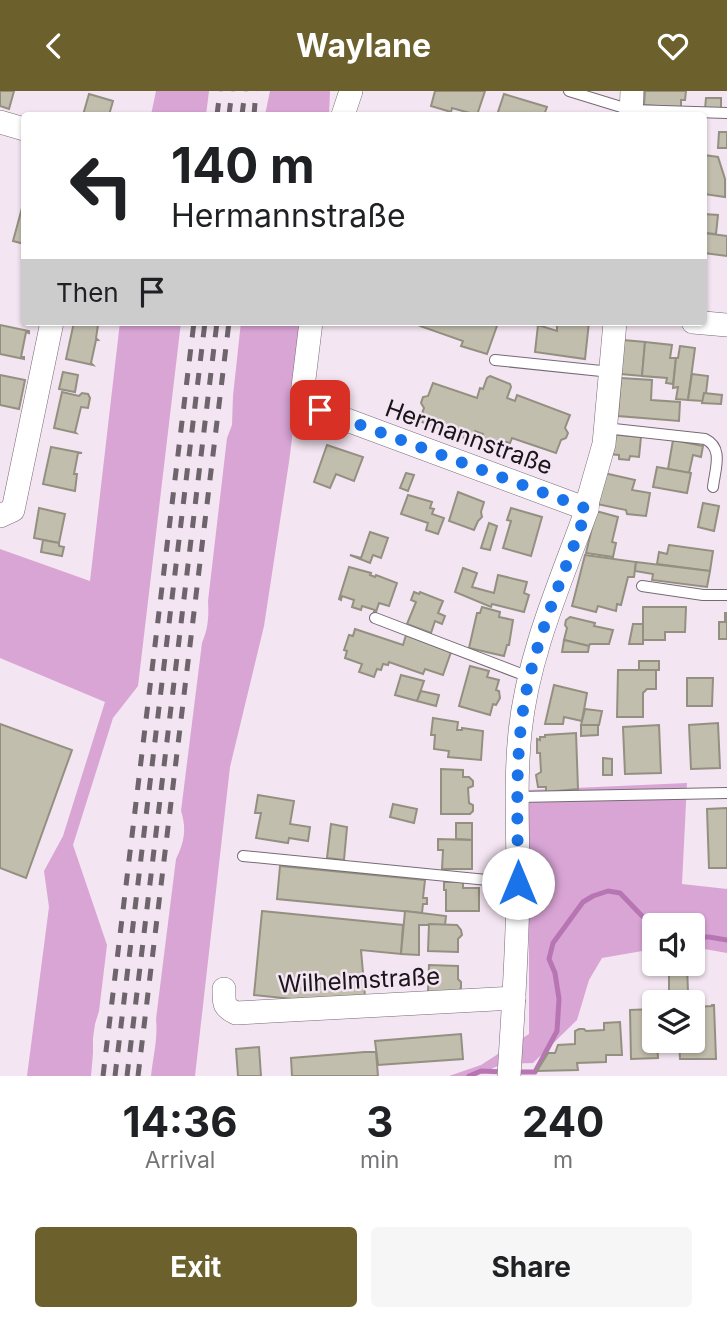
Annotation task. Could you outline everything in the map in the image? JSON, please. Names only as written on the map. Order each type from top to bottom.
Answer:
[{"type":"street","points":[[344,112],[351,91]]},
{"type":"street","points":[[0,122],[21,128]]},
{"type":"street","points":[[707,323],[727,325]]},
{"type":"street","points":[[0,516],[13,510],[51,326]]},
{"type":"street","name":"Hermannstraße","points":[[311,326],[303,387],[320,410],[587,509]]},
{"type":"street","points":[[509,1076],[514,1009],[520,732],[529,677],[587,509],[604,444],[615,326]]},
{"type":"street","name":"Wilhelmstraße","points":[[224,989],[227,1009],[236,1013],[514,1009]]},
{"type":"lane","points":[[569,91],[631,105],[727,113]]},
{"type":"lane","points":[[495,360],[611,372]]},
{"type":"lane","points":[[606,428],[705,439],[713,443],[717,458],[713,487]]},
{"type":"lane","points":[[642,586],[703,595],[727,595]]},
{"type":"lane","points":[[375,618],[529,677]]},
{"type":"lane","points":[[518,797],[727,793]]},
{"type":"lane","points":[[243,856],[518,883]]},
{"type":"shaded area","points":[[156,91],[209,91],[206,112],[152,112]]},
{"type":"shaded area","points":[[270,91],[330,91],[329,112],[266,112]]},
{"type":"shaded area","points":[[120,326],[181,326],[138,686],[113,718],[73,845],[107,945],[93,1038],[91,1076],[27,1076],[49,907],[44,871],[63,836],[105,702],[0,658],[0,549],[90,581]]},
{"type":"shaded area","points":[[241,326],[306,326],[264,626],[230,767],[195,1076],[151,1076],[176,859],[184,836],[181,811],[202,643],[208,623],[208,601],[227,438],[232,425]]},
{"type":"shaded area","points":[[687,783],[682,884],[727,889],[727,953],[705,949],[705,913],[642,913],[642,951],[602,958],[589,980],[577,1020],[533,1063],[502,1064],[476,1076],[449,1076],[481,1065],[529,1034],[529,790]]},
{"type":"building","points":[[0,91],[14,91],[9,109],[0,106]]},
{"type":"building","points":[[435,91],[485,91],[478,112],[452,108],[451,112],[431,106]]},
{"type":"building","points":[[645,91],[686,91],[685,100],[681,100],[681,108],[644,105]]},
{"type":"building","points":[[89,94],[113,101],[110,112],[84,112]]},
{"type":"building","points":[[504,94],[547,107],[545,112],[498,112]]},
{"type":"building","points":[[706,98],[721,98],[721,109],[705,109]]},
{"type":"building","points":[[719,132],[727,132],[727,148],[718,148]]},
{"type":"building","points":[[707,155],[718,157],[725,179],[725,197],[707,194]]},
{"type":"building","points":[[21,212],[21,243],[13,241]]},
{"type":"building","points":[[707,214],[718,215],[716,234],[707,233]]},
{"type":"building","points":[[707,233],[727,236],[727,256],[707,253]]},
{"type":"building","points":[[0,325],[29,331],[26,332],[21,357],[24,359],[0,354]]},
{"type":"building","points":[[73,326],[98,326],[98,340],[91,363],[93,365],[66,359]]},
{"type":"building","points":[[420,326],[497,326],[487,354],[461,346],[463,341]]},
{"type":"building","points":[[538,326],[557,331],[557,326],[589,326],[585,359],[535,352]]},
{"type":"building","points":[[623,340],[645,342],[642,376],[621,374]]},
{"type":"building","points":[[645,342],[672,345],[670,358],[676,358],[673,384],[666,383],[667,378],[642,376]]},
{"type":"building","points":[[680,346],[695,348],[688,400],[676,399],[678,387],[673,388]]},
{"type":"building","points":[[63,372],[78,375],[75,392],[59,389]]},
{"type":"building","points":[[692,374],[708,376],[703,401],[688,400]]},
{"type":"building","points":[[0,375],[25,380],[19,409],[0,405]]},
{"type":"building","points":[[490,376],[510,384],[507,398],[515,401],[517,395],[570,415],[565,428],[568,433],[566,438],[561,440],[556,453],[512,438],[510,443],[503,441],[499,452],[479,445],[483,434],[475,431],[472,441],[419,421],[424,408],[421,403],[423,397],[428,396],[433,383],[477,398],[480,388],[483,389]]},
{"type":"building","points":[[621,378],[652,380],[651,400],[680,402],[679,421],[618,416]]},
{"type":"building","points":[[62,392],[79,396],[82,393],[88,394],[90,398],[88,408],[81,407],[76,433],[54,428]]},
{"type":"building","points":[[704,393],[722,395],[721,404],[702,403]]},
{"type":"building","points":[[610,434],[641,437],[639,457],[630,456],[629,460],[608,454]]},
{"type":"building","points":[[673,440],[703,446],[701,457],[693,455],[689,473],[668,469]]},
{"type":"building","points":[[327,445],[363,457],[354,481],[336,474],[330,488],[314,482]]},
{"type":"building","points":[[51,447],[82,453],[78,453],[74,474],[77,474],[75,491],[43,484]]},
{"type":"building","points":[[657,467],[691,473],[687,493],[653,487]]},
{"type":"building","points":[[406,473],[414,475],[408,491],[400,488]]},
{"type":"building","points":[[604,473],[635,480],[632,490],[650,493],[646,516],[627,514],[626,510],[597,504]]},
{"type":"building","points":[[458,492],[484,502],[482,517],[474,530],[449,521]]},
{"type":"building","points":[[408,495],[432,502],[432,514],[444,518],[438,534],[426,530],[428,523],[401,514]]},
{"type":"building","points":[[703,503],[719,506],[714,531],[698,527]]},
{"type":"building","points":[[39,508],[65,514],[59,543],[34,538]]},
{"type":"building","points":[[511,508],[542,517],[531,556],[503,548],[511,521],[507,520]]},
{"type":"building","points":[[596,511],[618,517],[612,542],[616,543],[613,557],[586,553]]},
{"type":"building","points":[[489,523],[497,526],[490,550],[481,548]]},
{"type":"building","points":[[370,532],[388,538],[381,558],[373,555],[370,563],[350,555],[361,558]]},
{"type":"building","points":[[43,540],[59,543],[59,546],[64,547],[62,556],[41,552]]},
{"type":"building","points":[[669,545],[713,551],[710,571],[657,564],[659,552],[667,554]]},
{"type":"building","points":[[585,555],[636,562],[634,577],[628,577],[621,605],[617,604],[616,611],[598,606],[596,612],[572,606]]},
{"type":"building","points":[[636,562],[710,571],[707,587],[652,580],[653,574],[635,571]]},
{"type":"building","points":[[349,567],[397,583],[389,606],[379,603],[375,615],[375,610],[362,606],[361,610],[352,607],[354,600],[342,596],[341,600],[339,599]]},
{"type":"building","points":[[463,568],[477,573],[472,587],[494,593],[498,575],[527,582],[524,593],[529,595],[524,612],[492,604],[491,607],[455,592]]},
{"type":"building","points":[[414,592],[443,601],[438,613],[445,616],[442,624],[435,621],[431,633],[407,624],[416,602],[411,600]]},
{"type":"building","points":[[482,607],[500,612],[499,617],[513,620],[509,645],[504,656],[469,648],[477,613],[480,613]]},
{"type":"building","points":[[643,607],[686,607],[685,632],[665,632],[665,640],[643,640]]},
{"type":"building","points":[[725,613],[727,639],[719,639],[719,622],[725,622]]},
{"type":"building","points":[[570,617],[613,630],[609,644],[589,646],[564,640],[566,620]]},
{"type":"building","points":[[633,624],[643,624],[643,644],[629,644]]},
{"type":"building","points":[[355,629],[403,645],[406,635],[451,652],[443,675],[425,669],[423,674],[389,662],[388,665],[383,664],[381,670],[377,669],[374,677],[359,672],[362,664],[345,658],[347,651],[344,650],[349,635],[353,636]]},
{"type":"building","points":[[564,640],[589,646],[588,652],[562,652]]},
{"type":"building","points":[[639,661],[659,661],[659,670],[639,670]]},
{"type":"building","points":[[470,666],[489,671],[487,677],[499,680],[496,690],[499,691],[500,698],[496,705],[493,704],[490,715],[459,706]]},
{"type":"building","points":[[618,670],[656,670],[656,689],[647,689],[643,693],[643,717],[617,717]]},
{"type":"building","points":[[401,675],[424,681],[417,701],[395,695]]},
{"type":"building","points":[[687,678],[713,678],[712,706],[687,706]]},
{"type":"building","points":[[554,685],[587,693],[582,721],[564,717],[563,724],[545,724]]},
{"type":"building","points":[[421,691],[439,695],[436,706],[417,701]]},
{"type":"building","points":[[585,709],[602,711],[599,725],[581,725]]},
{"type":"building","points":[[433,718],[458,722],[457,730],[462,728],[483,731],[481,760],[448,757],[449,751],[434,749],[435,735],[431,735]]},
{"type":"building","points":[[718,723],[720,768],[691,769],[689,725]]},
{"type":"building","points":[[0,724],[72,750],[26,878],[0,868]]},
{"type":"building","points":[[581,725],[598,725],[598,735],[581,736]]},
{"type":"building","points":[[659,725],[661,773],[625,774],[623,727]]},
{"type":"building","points":[[576,733],[578,789],[546,792],[546,787],[538,787],[536,775],[541,772],[537,739],[540,740],[540,737],[545,735]]},
{"type":"building","points":[[603,758],[612,759],[612,775],[603,775]]},
{"type":"building","points":[[441,769],[463,770],[463,777],[469,777],[473,781],[473,786],[468,788],[469,803],[473,805],[470,814],[441,814]]},
{"type":"building","points":[[258,795],[294,801],[290,824],[310,827],[308,841],[289,838],[288,843],[256,838],[261,813],[255,813]]},
{"type":"building","points":[[393,804],[417,809],[414,823],[390,817]]},
{"type":"building","points":[[727,808],[727,868],[709,868],[707,809]]},
{"type":"building","points":[[456,823],[472,823],[472,840],[456,839]]},
{"type":"building","points":[[331,824],[347,827],[344,860],[327,858]]},
{"type":"building","points":[[438,839],[472,840],[472,869],[442,869],[443,850],[438,850]]},
{"type":"building","points":[[280,866],[425,880],[423,898],[427,898],[427,904],[423,904],[422,913],[277,899]]},
{"type":"building","points":[[444,882],[463,882],[463,888],[479,888],[479,911],[446,911]]},
{"type":"building","points":[[262,911],[403,925],[401,954],[361,950],[365,996],[312,1001],[254,995]]},
{"type":"building","points":[[405,911],[446,916],[445,925],[419,925],[419,955],[401,954]]},
{"type":"building","points":[[429,924],[457,925],[462,935],[458,939],[458,952],[428,951]]},
{"type":"building","points":[[429,965],[458,966],[461,988],[457,992],[428,992]]},
{"type":"building","points":[[669,976],[687,976],[688,990],[669,990]]},
{"type":"building","points":[[714,1005],[716,1059],[680,1059],[680,1053],[705,1053],[705,1006]]},
{"type":"building","points":[[630,1010],[642,1010],[642,1053],[658,1053],[658,1058],[631,1059]]},
{"type":"building","points":[[620,1022],[622,1055],[606,1055],[606,1062],[577,1063],[578,1070],[537,1071],[548,1053],[555,1053],[558,1045],[575,1044],[575,1031],[604,1030],[604,1023]]},
{"type":"building","points":[[461,1034],[463,1059],[378,1065],[375,1041]]},
{"type":"building","points":[[259,1047],[261,1076],[238,1076],[236,1049]]},
{"type":"building","points":[[376,1052],[378,1076],[292,1076],[291,1058]]},
{"type":"waterway","points":[[514,1072],[535,1072],[557,1031],[559,999],[555,973],[549,959],[553,943],[583,902],[608,891],[620,893],[642,916]]},
{"type":"waterway","points":[[705,937],[727,940]]},
{"type":"waterway","points":[[469,1076],[481,1071],[504,1072]]},
{"type":"railway","points":[[217,112],[220,91]]},
{"type":"railway","points":[[229,112],[232,91]]},
{"type":"railway","points":[[242,112],[245,91]]},
{"type":"railway","points":[[254,112],[256,91]]},
{"type":"railway","points":[[103,1076],[194,326]]},
{"type":"railway","points":[[115,1076],[205,326]]},
{"type":"railway","points":[[127,1076],[217,326]]},
{"type":"railway","points":[[138,1076],[229,326]]},
{"type":"route","points":[[320,410],[587,509],[529,677],[520,732],[518,883]]}]
